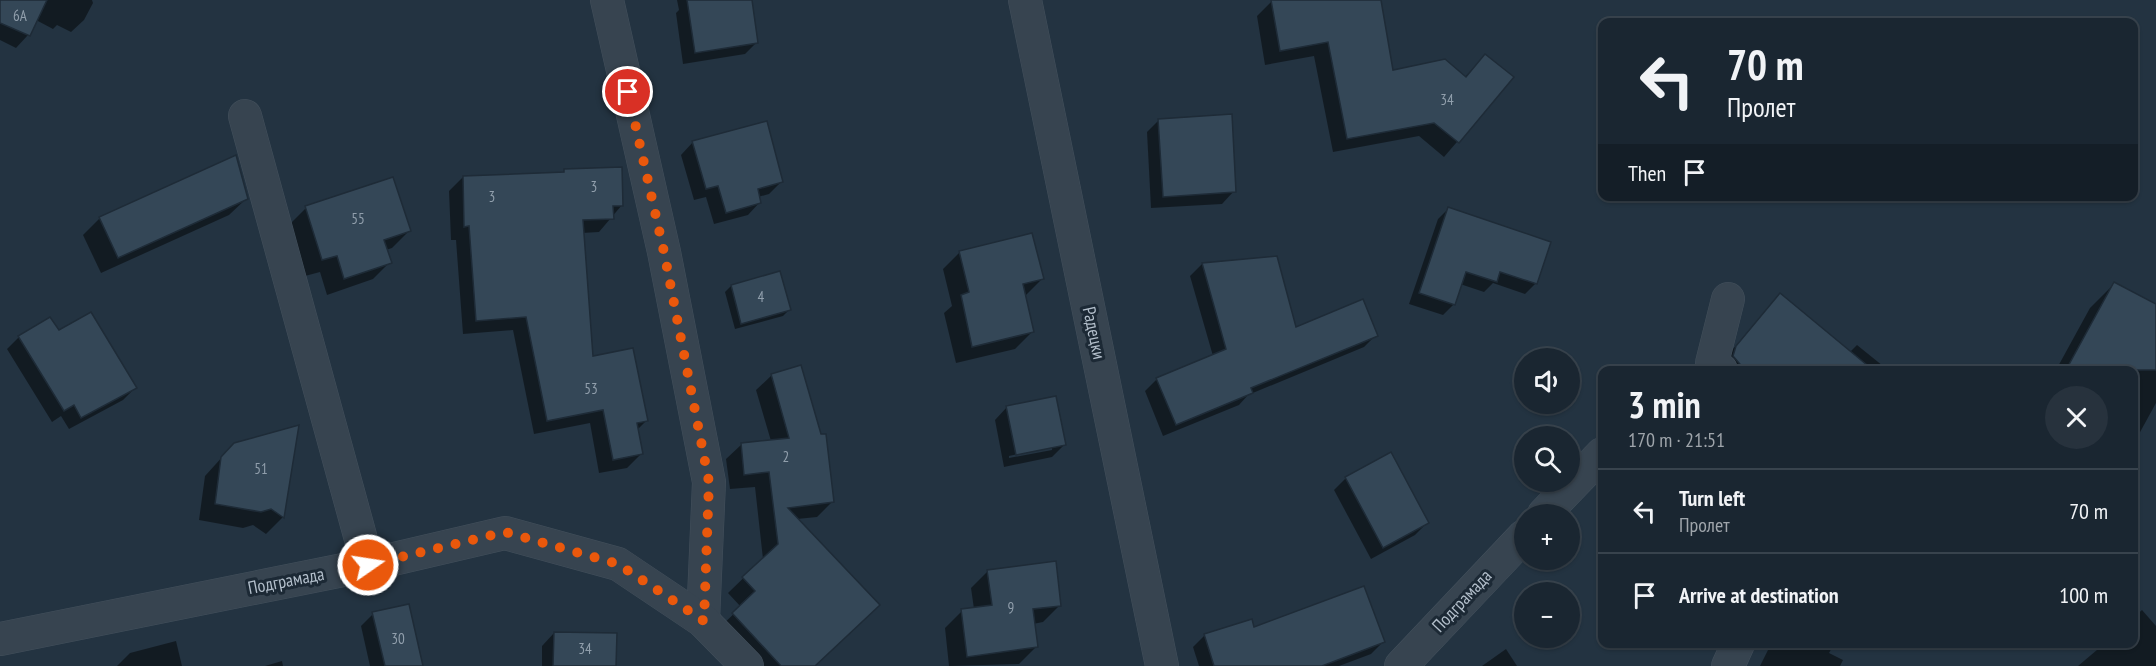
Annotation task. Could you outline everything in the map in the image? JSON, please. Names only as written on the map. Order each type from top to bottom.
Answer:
[{"type":"street","points":[[607,0],[664,252],[709,482],[704,621]]},
{"type":"street","name":"Радецки","points":[[1025,0],[1162,666]]},
{"type":"street","points":[[245,116],[368,565]]},
{"type":"street","points":[[1716,366],[1712,363],[1728,299]]},
{"type":"street","points":[[1554,504],[1598,458]]},
{"type":"street","name":"Подграмада","points":[[0,639],[368,565],[505,532],[618,564],[704,621],[747,666]]},
{"type":"street","name":"Подграмада","points":[[1401,666],[1514,547]]},
{"type":"street","points":[[1728,666],[1736,648]]},
{"type":"building","points":[[0,0],[47,0],[30,36],[0,23]]},
{"type":"building","points":[[687,0],[752,0],[758,43],[695,53]]},
{"type":"building","points":[[1271,0],[1381,0],[1393,70],[1445,59],[1466,77],[1485,54],[1514,77],[1459,143],[1434,123],[1347,139],[1328,42],[1280,51]]},
{"type":"building","points":[[1232,114],[1236,192],[1163,197],[1158,119]]},
{"type":"building","points":[[767,121],[783,182],[758,189],[761,203],[726,213],[718,186],[706,189],[692,141]]},
{"type":"building","points":[[236,155],[248,199],[118,258],[99,217]]},
{"type":"building","points":[[622,167],[623,206],[613,206],[614,219],[583,220],[593,356],[633,348],[648,421],[637,423],[643,454],[613,460],[603,410],[547,421],[526,317],[476,321],[469,226],[464,227],[463,176]]},
{"type":"building","points":[[393,177],[411,231],[384,240],[392,263],[344,279],[337,256],[322,260],[305,206]]},
{"type":"building","points":[[1448,207],[1551,242],[1537,284],[1500,272],[1497,282],[1466,272],[1455,305],[1419,293]]},
{"type":"building","points":[[1032,233],[1044,279],[1023,284],[1034,332],[972,347],[961,295],[969,292],[959,251]]},
{"type":"building","points":[[1277,256],[1296,327],[1363,299],[1378,336],[1251,388],[1253,393],[1176,425],[1156,378],[1226,349],[1202,263]]},
{"type":"building","points":[[780,271],[791,310],[741,324],[731,285]]},
{"type":"building","points":[[2114,282],[2156,304],[2156,370],[2138,370],[2138,366],[2068,366]]},
{"type":"building","points":[[1780,293],[1868,366],[1742,366],[1733,356],[1736,346]]},
{"type":"building","points":[[91,312],[137,388],[81,418],[74,405],[64,411],[18,336],[50,317],[59,330]]},
{"type":"building","points":[[801,365],[821,434],[826,434],[834,502],[788,508],[880,605],[815,666],[781,666],[732,613],[755,591],[742,577],[778,544],[769,472],[744,475],[741,443],[789,438],[771,374]]},
{"type":"building","points":[[1056,396],[1066,445],[1016,455],[1006,406]]},
{"type":"building","points":[[299,425],[284,518],[271,509],[261,512],[215,504],[221,457],[234,443]]},
{"type":"building","points":[[1391,452],[1429,523],[1383,548],[1345,477]]},
{"type":"building","points":[[1056,561],[1061,606],[1033,609],[1038,647],[967,657],[961,609],[992,605],[987,570]]},
{"type":"building","points":[[1364,586],[1385,642],[1322,666],[1214,666],[1204,634],[1252,619],[1254,627]]},
{"type":"building","points":[[409,604],[423,666],[385,666],[372,612]]},
{"type":"building","points":[[554,632],[617,633],[616,666],[553,666]]},
{"type":"route","points":[[368,565],[505,532],[618,564],[704,621],[709,482],[664,252],[628,92]]}]
